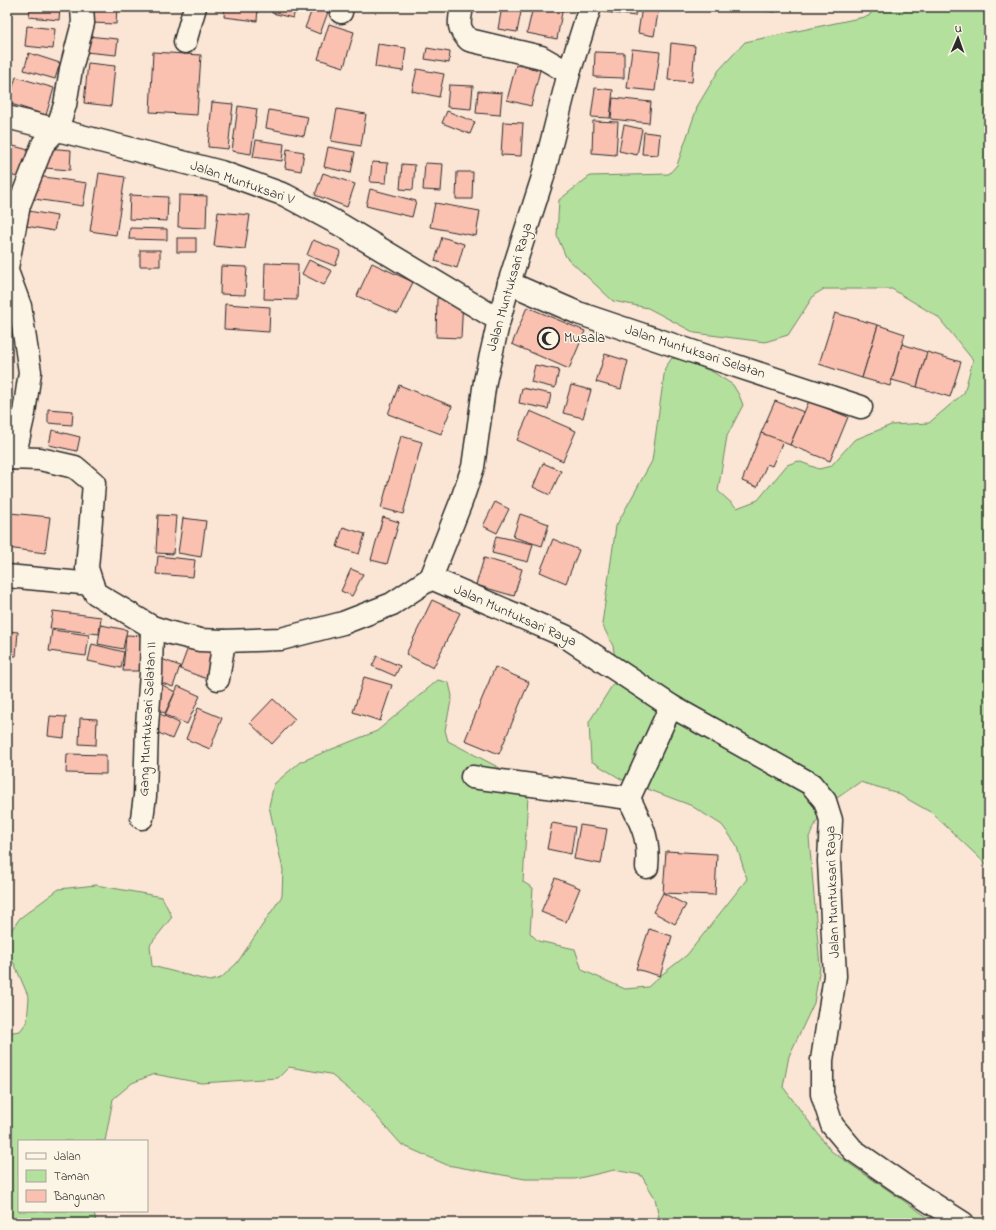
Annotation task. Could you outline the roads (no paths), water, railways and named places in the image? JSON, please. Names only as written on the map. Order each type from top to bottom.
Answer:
[{"type":"street","points":[[7,268],[19,205],[43,144],[57,129],[65,105],[71,68],[83,23],[82,7]]},
{"type":"street","points":[[185,42],[194,7]]},
{"type":"street","points":[[462,7],[459,23],[462,32],[469,40],[541,57],[569,73]]},
{"type":"street","name":"Jalan Muntuksari Raya","points":[[590,7],[569,73],[542,180],[509,283],[499,320],[485,381],[472,467],[461,502],[430,578],[565,636],[671,706],[811,784],[825,802],[831,820],[829,876],[835,976],[822,1060],[822,1094],[832,1125],[853,1150],[905,1186],[963,1223]]},
{"type":"street","name":"Jalan Muntuksari V","points":[[7,117],[221,172],[285,195],[339,224],[499,320]]},
{"type":"street","points":[[7,271],[20,306],[30,372],[24,413],[10,458]]},
{"type":"street","name":"Jalan Muntuksari Selatan","points":[[509,283],[578,313],[861,406]]},
{"type":"street","name":"Gang Muntuksari Selatan II","points":[[10,458],[40,459],[76,467],[94,483],[87,568],[92,584],[96,593],[152,627],[145,796],[142,818]]},
{"type":"street","points":[[7,576],[92,584]]},
{"type":"street","points":[[152,627],[200,640],[224,641],[281,639],[343,623],[392,604],[430,578]]},
{"type":"street","points":[[218,679],[224,641]]},
{"type":"street","points":[[647,867],[648,848],[646,835],[629,798],[671,706]]},
{"type":"street","points":[[472,777],[629,798]]},
{"type":"place","name":"Musala","points":[[549,338]]}]
